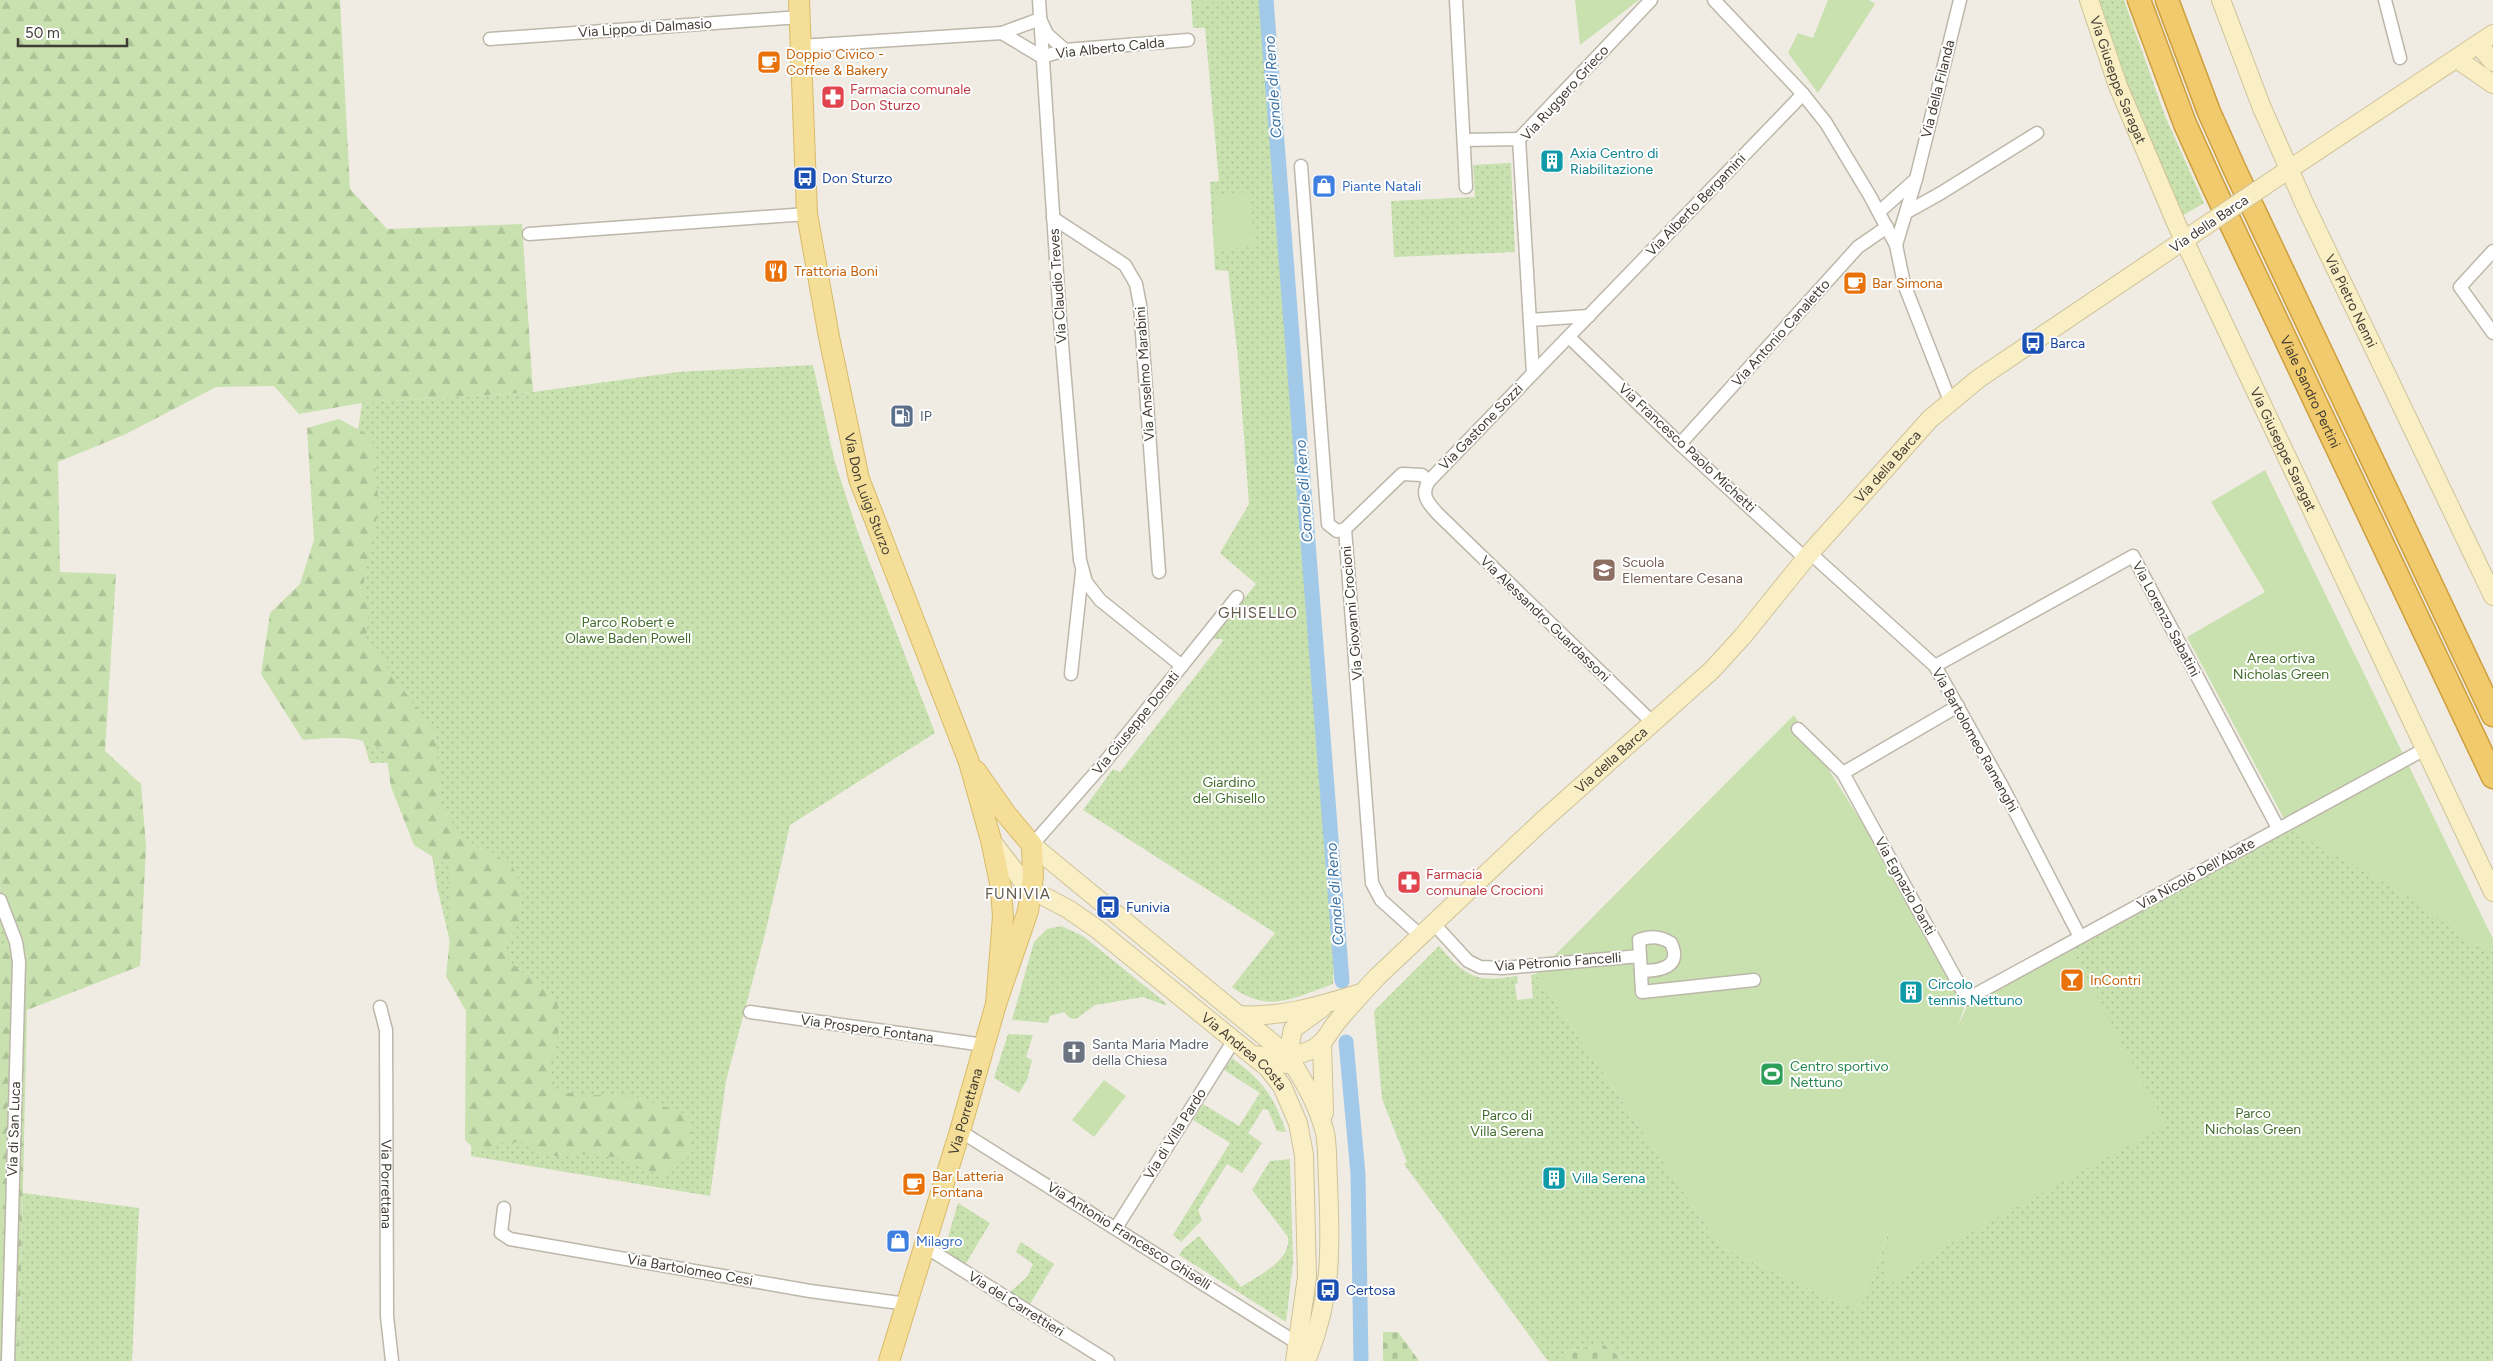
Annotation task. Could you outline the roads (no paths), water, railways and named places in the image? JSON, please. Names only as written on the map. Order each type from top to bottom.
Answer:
[{"type":"highway","name":"Viale Sandro Pertini","points":[[2139,0],[2184,124],[2493,777]]},
{"type":"highway","name":"Viale Sandro Pertini","points":[[2167,0],[2209,112],[2235,170],[2493,715]]},
{"type":"main road","name":"Via Don Luigi Sturzo","points":[[799,9],[807,214],[825,318],[859,478],[969,762],[991,840]]},
{"type":"main road","name":"Via Don Luigi Sturzo","points":[[969,762],[1006,814],[1032,845]]},
{"type":"main road","name":"Via Porrettana","points":[[991,840],[999,874],[1003,908],[996,1004]]},
{"type":"main road","name":"Via Porrettana","points":[[889,1361],[960,1131],[996,1004],[1026,920],[1032,891],[1032,845]]},
{"type":"street","name":"Via Claudio Treves","points":[[1039,0],[1053,218],[1082,572],[1070,674]]},
{"type":"street","points":[[1456,0],[1466,187]]},
{"type":"street","name":"Via della Filanda","points":[[1714,0],[1803,94],[1826,123],[1879,212],[1896,245],[1904,284],[1950,401]]},
{"type":"street","name":"Via della Filanda","points":[[1896,245],[1916,178],[1960,0]]},
{"type":"street","name":"Via Giuseppe Saragat","points":[[2089,0],[2118,86],[2142,148],[2493,892]]},
{"type":"street","name":"Via Pietro Nenni","points":[[2221,0],[2254,90],[2289,168],[2493,596]]},
{"type":"street","points":[[2385,0],[2400,58]]},
{"type":"street","name":"Via Ruggero Grieco","points":[[1533,373],[1519,139],[1652,1]]},
{"type":"street","name":"Via Lippo di Dalmasio","points":[[490,40],[799,9]]},
{"type":"street","points":[[800,46],[1002,33],[1040,19],[1047,34],[1065,50]]},
{"type":"street","name":"Via Alberto Calda","points":[[1002,33],[1042,56],[1065,50],[1188,40]]},
{"type":"street","name":"Via della Barca","points":[[1252,1055],[1267,1057],[1287,1055],[1305,1051],[1322,1042],[1361,994],[1421,936],[1540,823],[1704,676],[1730,650],[1807,556],[1907,442],[1950,401],[1978,379],[2289,168],[2493,34]]},
{"type":"street","points":[[2478,44],[2493,62]]},
{"type":"street","points":[[2457,58],[2493,84]]},
{"type":"street","name":"Via Alberto Bergamini","points":[[1569,337],[1803,94]]},
{"type":"street","points":[[1906,212],[1941,193],[2037,133]]},
{"type":"street","points":[[1464,140],[1519,139]]},
{"type":"street","name":"Via Giovanni Crocioni","points":[[1301,166],[1328,520],[1333,530],[1337,532],[1345,528],[1372,883],[1381,900],[1421,936]]},
{"type":"street","points":[[1879,212],[1916,178],[1925,188],[1941,193]]},
{"type":"street","points":[[529,234],[807,214]]},
{"type":"street","name":"Via Anselmo Marabini","points":[[1053,218],[1125,265],[1136,284],[1140,305],[1159,572]]},
{"type":"street","name":"Via Antonio Canaletto","points":[[1680,444],[1858,247],[1887,227]]},
{"type":"street","points":[[2493,250],[2460,287],[2493,334]]},
{"type":"street","points":[[1530,320],[1589,316]]},
{"type":"street","name":"Via Gastone Sozzi","points":[[1438,514],[1425,497],[1424,491],[1429,481],[1569,337]]},
{"type":"street","name":"Via Francesco Paolo Michetti","points":[[1569,337],[1680,444],[1807,556]]},
{"type":"street","name":"Via Gastone Sozzi","points":[[1345,528],[1397,476],[1414,473],[1422,475],[1429,481]]},
{"type":"street","name":"Via Alessandro Guardassoni","points":[[1438,514],[1652,723]]},
{"type":"street","name":"Via Bartolomeo Ramenghi","points":[[1807,556],[1935,666],[2002,786],[2080,937]]},
{"type":"street","name":"Via Lorenzo Sabatini","points":[[1935,666],[2133,556],[2278,828]]},
{"type":"street","name":"Via Claudio Treves","points":[[1082,572],[1086,582],[1100,600],[1182,666]]},
{"type":"street","name":"Via Giuseppe Donati","points":[[1032,845],[1104,763],[1236,597]]},
{"type":"street","points":[[1843,774],[1958,706]]},
{"type":"street","name":"Via Egnazio Danti","points":[[1798,729],[1843,774],[1967,999]]},
{"type":"street","name":"Via Nicolò Dell'Abate","points":[[1967,999],[2425,749]]},
{"type":"street","name":"Via Andrea Costa","points":[[991,840],[1018,879],[1032,891],[1068,909],[1097,929],[1268,1068],[1282,1086],[1298,1122],[1304,1154],[1307,1276],[1295,1361]]},
{"type":"street","name":"Via Andrea Costa","points":[[1032,845],[1287,1055],[1313,1099],[1325,1134],[1329,1274],[1322,1316],[1306,1361]]},
{"type":"street","name":"Via di San Luca","points":[[0,900],[16,942],[19,962],[8,1361]]},
{"type":"street","name":"Via Petronio Fancelli","points":[[1434,924],[1468,961],[1480,967],[1503,968],[1640,956]]},
{"type":"street","name":"Via Petronio Fancelli","points":[[1640,971],[1665,969],[1672,962],[1674,954],[1670,943],[1663,938],[1639,940],[1640,971],[1642,992],[1754,980]]},
{"type":"street","name":"Via della Barca","points":[[1240,1015],[1266,1016],[1331,1003],[1361,994]]},
{"type":"street","name":"Via della Barca","points":[[1282,1086],[1293,1029],[1331,1003]]},
{"type":"street","name":"Via Porrettana","points":[[380,1007],[386,1030],[387,1316],[392,1361]]},
{"type":"street","name":"Via Prospero Fontana","points":[[750,1012],[984,1045]]},
{"type":"street","name":"Via di Villa Pardo","points":[[1116,1228],[1234,1040]]},
{"type":"street","points":[[1322,1042],[1325,1134]]},
{"type":"street","name":"Via Antonio Francesco Ghiselli","points":[[960,1131],[1297,1343]]},
{"type":"street","name":"Via Bartolomeo Cesi","points":[[504,1208],[501,1233],[510,1239],[810,1291],[907,1304]]},
{"type":"street","name":"Via dei Carrettieri","points":[[924,1246],[1108,1361]]},
{"type":"waterway","name":"Canale di Reno","points":[[1266,0],[1342,981]]},
{"type":"waterway","name":"Canale di Reno","points":[[1346,1042],[1358,1174],[1361,1361]]},
{"type":"place","name":"Doppio Civico - Coffee & Bakery","points":[[769,62]]},
{"type":"place","name":"Farmacia comunale Don Sturzo","points":[[833,97]]},
{"type":"place","name":"Axia Centro di Riabilitazione","points":[[1552,161]]},
{"type":"place","name":"Don Sturzo","points":[[805,178]]},
{"type":"place","name":"Piante Natali","points":[[1324,186]]},
{"type":"place","name":"Trattoria Boni","points":[[776,271]]},
{"type":"place","name":"Bar Simona","points":[[1855,283]]},
{"type":"place","name":"Barca","points":[[2033,343]]},
{"type":"place","name":"IP","points":[[902,416]]},
{"type":"place","name":"Scuola Elementare Cesana","points":[[1604,570]]},
{"type":"place","name":"Farmacia comunale Crocioni","points":[[1409,882]]},
{"type":"place","name":"Funivia","points":[[1108,907]]},
{"type":"place","name":"InContri","points":[[2072,980]]},
{"type":"place","name":"Circolo tennis Nettuno","points":[[1911,992]]},
{"type":"place","name":"Santa Maria Madre della Chiesa","points":[[1074,1052]]},
{"type":"place","name":"Centro sportivo Nettuno","points":[[1772,1074]]},
{"type":"place","name":"Villa Serena","points":[[1554,1178]]},
{"type":"place","name":"Bar Latteria Fontana","points":[[914,1184]]},
{"type":"place","name":"Milagro","points":[[898,1241]]},
{"type":"place","name":"Certosa","points":[[1328,1290]]},
{"type":"district","name":"GHISELLO","points":[[1258,613]]},
{"type":"district","name":"FUNIVIA","points":[[1018,894]]},
{"type":"park label","name":"Parco Robert e Olawe Baden Powell","points":[[628,630]]},
{"type":"park label","name":"Area ortiva Nicholas Green","points":[[2281,666]]},
{"type":"park label","name":"Giardino del Ghisello","points":[[1229,790]]},
{"type":"park label","name":"Parco Nicholas Green","points":[[2253,1122]]},
{"type":"park label","name":"Parco di Villa Serena","points":[[1507,1124]]}]
